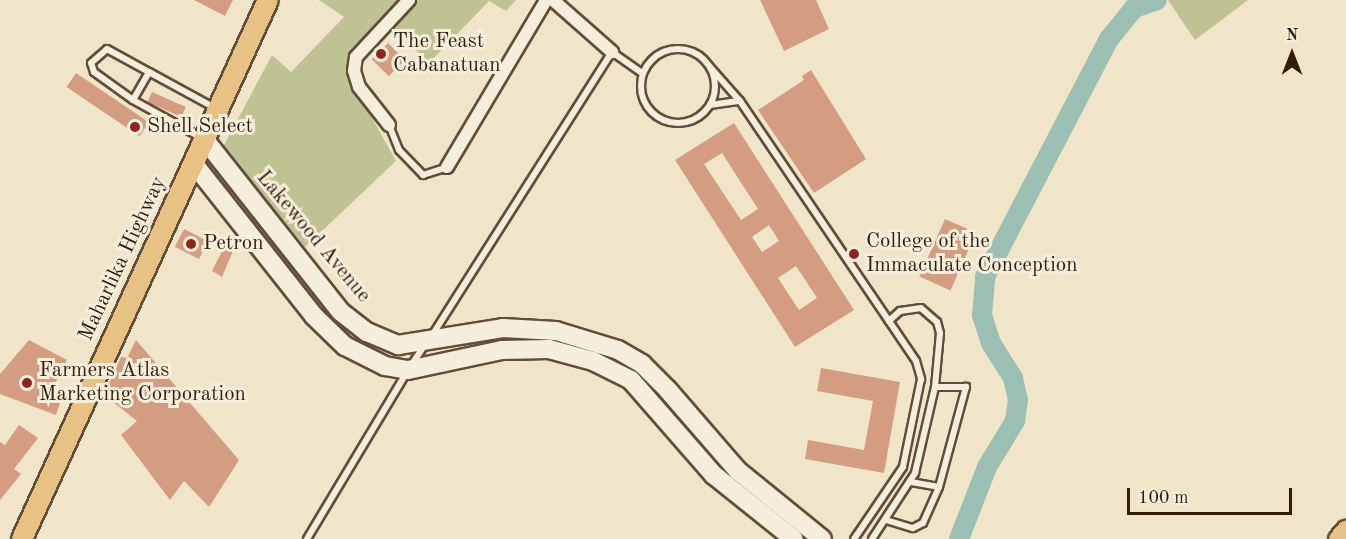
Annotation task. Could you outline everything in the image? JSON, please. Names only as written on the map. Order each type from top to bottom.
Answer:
[{"type":"highway","points":[[1340,539],[1346,531]]},
{"type":"main road","name":"Maharlika Highway","points":[[22,539],[268,0]]},
{"type":"main road","name":"Lakewood Avenue","points":[[205,140],[341,312],[367,332],[398,345],[503,328],[556,331],[618,350],[642,364],[668,389],[738,471],[822,539]]},
{"type":"main road","points":[[194,164],[314,316],[345,346],[385,366],[408,370],[502,350],[549,349],[593,361],[632,380],[714,475],[794,539]]},
{"type":"street","points":[[388,125],[359,87],[354,71],[356,57],[409,0]]},
{"type":"street","points":[[447,167],[546,0]]},
{"type":"street","points":[[553,0],[612,52]]},
{"type":"lane","points":[[205,140],[134,100],[94,72],[91,63],[106,49],[218,110]]},
{"type":"lane","points":[[740,101],[710,105],[689,122],[662,120],[643,100],[642,73],[657,55],[680,49],[697,55],[710,67],[740,101],[889,321],[916,361],[921,379],[903,467],[854,539]]},
{"type":"lane","points":[[307,539],[408,370],[612,52],[642,73]]},
{"type":"lane","points":[[710,67],[715,80],[710,105]]},
{"type":"lane","points":[[134,100],[149,72]]},
{"type":"lane","points":[[388,125],[399,150],[423,175],[447,167]]},
{"type":"lane","points":[[872,539],[911,482],[934,387],[940,333],[937,322],[921,308],[910,307],[889,321]]},
{"type":"lane","points":[[886,520],[914,528],[923,523],[939,487],[966,387],[934,387]]},
{"type":"lane","points":[[911,482],[939,487]]},
{"type":"green space","points":[[319,0],[516,0],[506,11],[489,1],[429,63],[382,18],[350,51],[349,70],[356,89],[396,161],[305,247],[223,147],[272,55],[291,72],[344,17]]},
{"type":"green space","points":[[1168,0],[1248,0],[1195,40]]},
{"type":"building","points":[[194,0],[233,0],[225,16]]},
{"type":"building","points":[[760,0],[816,0],[829,29],[784,51]]},
{"type":"building","points":[[388,43],[405,60],[389,76],[372,59]]},
{"type":"building","points":[[811,70],[866,159],[814,193],[758,110],[804,80],[802,76]]},
{"type":"building","points":[[76,73],[149,122],[139,136],[66,87]]},
{"type":"building","points":[[152,92],[186,107],[181,117],[148,102]]},
{"type":"building","points":[[734,123],[854,310],[795,347],[675,160]],"holes":[[[722,153],[758,209],[741,220],[704,164]],[[769,225],[779,241],[762,252],[752,237]],[[796,266],[817,298],[799,310],[778,278]]]},
{"type":"building","points":[[945,219],[976,233],[950,290],[919,277]]},
{"type":"building","name":"Petron","points":[[184,229],[208,241],[199,259],[175,247]]},
{"type":"building","points":[[224,247],[233,251],[222,277],[212,271]]},
{"type":"building","name":"Farmers Atlas Marketing Corporation","points":[[29,340],[67,360],[50,393],[62,397],[56,415],[0,394],[0,374]]},
{"type":"building","points":[[136,340],[239,460],[209,507],[184,481],[170,500],[121,435],[137,421],[104,395],[121,357],[127,358]]},
{"type":"building","points":[[821,368],[900,382],[884,473],[805,459],[808,440],[864,450],[873,401],[817,391]]},
{"type":"building","points":[[19,425],[38,438],[14,469],[21,474],[0,500],[0,442],[5,445]]},
{"type":"waterway","points":[[959,539],[987,467],[1015,421],[1018,400],[1013,378],[991,343],[982,315],[985,277],[1109,39],[1134,8],[1157,0]]},
{"type":"place","name":"The Feast Cabanatuan","points":[[381,54]]},
{"type":"place","name":"Shell Select","points":[[135,127]]},
{"type":"place","name":"Petron","points":[[191,244]]},
{"type":"place","name":"College of the Immaculate Conception","points":[[854,254]]},
{"type":"place","name":"Farmers Atlas Marketing Corporation","points":[[27,383]]}]
